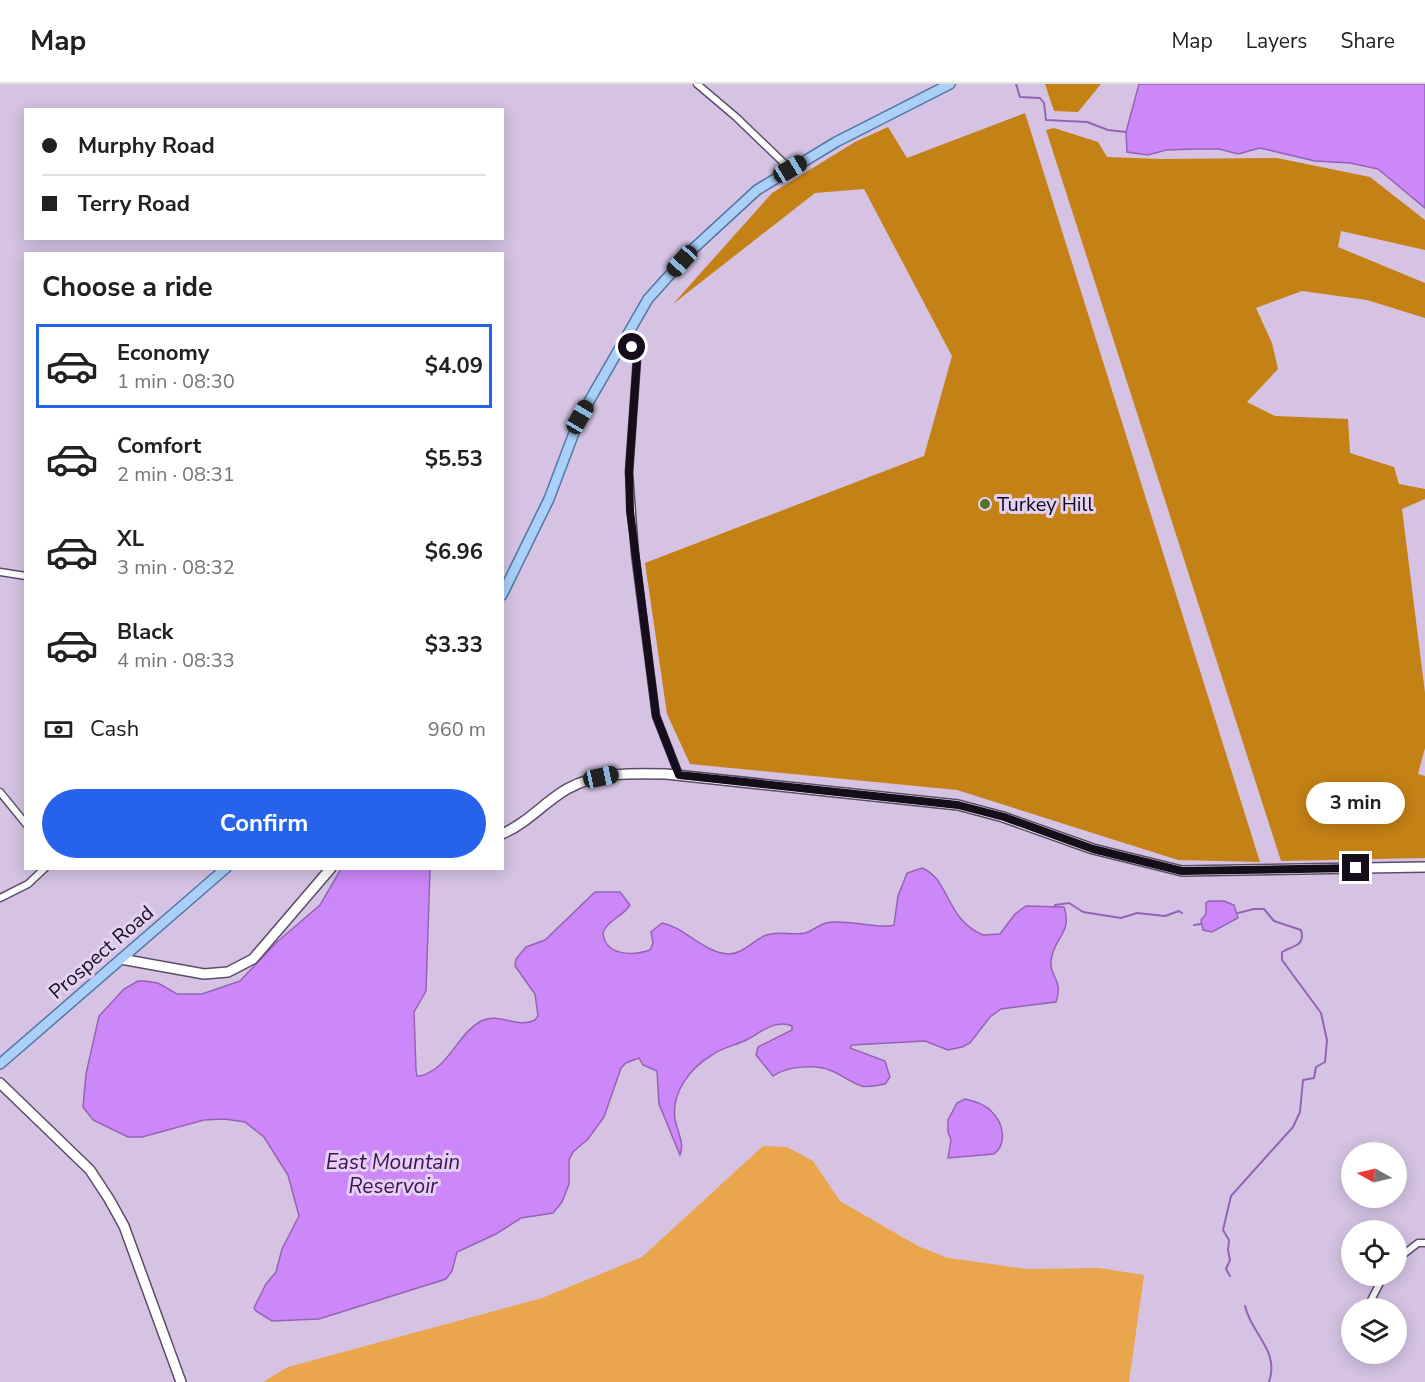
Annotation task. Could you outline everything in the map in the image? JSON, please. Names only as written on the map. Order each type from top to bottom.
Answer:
[{"type":"main road","points":[[506,582],[549,499],[580,417],[648,299],[693,249],[757,190],[867,125],[950,84]]},
{"type":"main road","name":"Prospect Road","points":[[0,1064],[224,870]]},
{"type":"street","points":[[698,84],[790,169]]},
{"type":"street","points":[[627,336],[637,359],[629,472],[635,554],[656,716],[679,775]]},
{"type":"street","points":[[0,572],[24,576]]},
{"type":"street","points":[[504,833],[522,825],[565,790],[583,782],[621,773],[679,775],[958,805],[1004,817],[1093,849],[1182,871],[1425,867]]},
{"type":"street","points":[[0,792],[24,822]]},
{"type":"street","points":[[0,898],[21,889],[43,870]]},
{"type":"street","points":[[121,959],[204,974],[228,972],[253,959],[329,870]]},
{"type":"street","points":[[0,1083],[90,1170],[109,1199],[124,1226],[181,1382]]},
{"type":"street","points":[[1407,1252],[1418,1243],[1425,1243]]},
{"type":"shaded area","points":[[1045,84],[1101,84],[1078,112],[1054,111]]},
{"type":"shaded area","points":[[1025,113],[1260,862],[1178,860],[957,790],[690,764],[667,714],[645,563],[924,456],[952,356],[864,189],[815,193],[673,304],[772,193],[855,142],[888,127],[907,158]]},
{"type":"shaded area","points":[[1054,128],[1098,142],[1107,157],[1277,158],[1370,177],[1425,220],[1425,250],[1341,231],[1338,247],[1425,283],[1425,318],[1367,300],[1302,291],[1256,308],[1272,343],[1278,369],[1247,402],[1275,416],[1348,419],[1350,453],[1394,467],[1399,484],[1425,489],[1425,499],[1402,509],[1425,693],[1425,748],[1418,774],[1425,776],[1425,858],[1281,861],[1046,130]]},
{"type":"shaded area","points":[[763,1146],[787,1147],[813,1161],[840,1201],[918,1246],[948,1258],[1028,1269],[1099,1268],[1144,1275],[1129,1382],[263,1382],[288,1367],[542,1298],[642,1257]]},
{"type":"water","points":[[1139,84],[1425,84],[1425,208],[1378,169],[1350,163],[1315,161],[1260,148],[1238,154],[1219,149],[1166,150],[1148,155],[1127,152],[1126,132]]},
{"type":"water","name":"East Mountain Reservoir","points":[[922,868],[931,873],[961,919],[983,935],[1000,934],[1015,914],[1026,906],[1064,907],[1066,923],[1051,961],[1058,988],[1056,1002],[1001,1009],[990,1017],[970,1043],[948,1050],[925,1041],[852,1045],[850,1048],[885,1061],[890,1077],[885,1084],[870,1087],[858,1085],[832,1071],[818,1067],[794,1068],[773,1076],[756,1055],[758,1047],[792,1030],[792,1026],[781,1024],[770,1027],[704,1060],[684,1082],[676,1100],[675,1109],[681,1142],[680,1155],[659,1104],[657,1071],[643,1065],[639,1058],[626,1063],[621,1068],[604,1117],[588,1139],[573,1152],[569,1160],[569,1184],[562,1202],[553,1213],[521,1218],[496,1234],[457,1252],[452,1271],[446,1279],[319,1319],[272,1321],[254,1308],[266,1284],[276,1272],[282,1249],[299,1216],[288,1175],[264,1137],[245,1122],[224,1119],[204,1120],[142,1137],[128,1137],[93,1120],[83,1107],[86,1074],[99,1016],[124,989],[138,981],[145,981],[158,983],[177,994],[202,994],[240,981],[277,942],[320,905],[340,870],[430,870],[426,991],[414,1012],[417,1076],[430,1072],[438,1066],[465,1034],[481,1021],[494,1018],[522,1023],[535,1020],[538,1016],[535,994],[515,966],[516,959],[526,947],[545,940],[595,892],[620,892],[630,905],[608,924],[603,933],[605,941],[614,950],[636,953],[650,950],[653,943],[651,932],[662,923],[678,929],[710,949],[733,954],[769,934],[805,933],[826,923],[894,925],[898,896],[907,873]]},
{"type":"water","points":[[1224,901],[1234,905],[1238,918],[1212,932],[1203,930],[1201,920],[1206,914],[1206,903]]},
{"type":"water","points":[[965,1099],[986,1106],[998,1121],[1002,1138],[994,1154],[948,1158],[951,1140],[948,1120],[957,1103]]},
{"type":"waterway","points":[[1016,84],[1020,97],[1040,98],[1044,103],[1046,120],[1087,122],[1108,130],[1126,132]]},
{"type":"waterway","points":[[1055,905],[1069,903],[1083,912],[1121,918],[1137,913],[1165,916],[1179,911],[1182,913]]},
{"type":"waterway","points":[[1230,1276],[1226,1269],[1230,1260],[1229,1240],[1223,1230],[1231,1196],[1293,1127],[1300,1112],[1303,1080],[1314,1078],[1316,1067],[1325,1062],[1327,1040],[1321,1013],[1282,960],[1282,952],[1300,943],[1301,930],[1274,921],[1264,909],[1238,913]]},
{"type":"waterway","points":[[1194,925],[1201,924]]},
{"type":"waterway","points":[[1245,1306],[1248,1316],[1268,1351],[1271,1361],[1269,1382]]},
{"type":"place","name":"Turkey Hill","points":[[985,504]]},
{"type":"route","points":[[632,347],[637,359],[629,472],[630,511],[656,716],[679,775],[958,805],[1004,817],[1093,849],[1148,865],[1182,871],[1356,868]]}]
